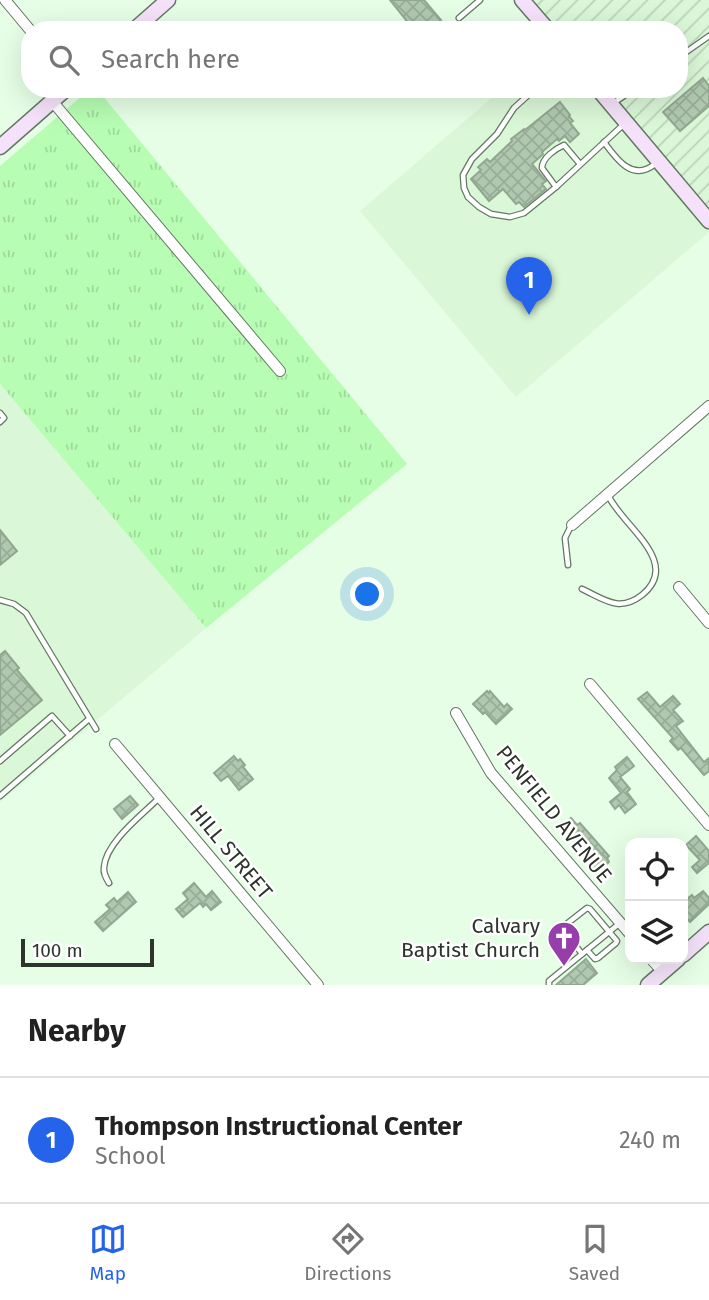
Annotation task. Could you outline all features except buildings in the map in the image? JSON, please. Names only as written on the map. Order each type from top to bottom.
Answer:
[{"type":"street","points":[[5,0],[22,21]]},
{"type":"street","points":[[144,21],[168,0]]},
{"type":"street","points":[[522,0],[540,21]]},
{"type":"street","points":[[0,147],[56,98]]},
{"type":"street","points":[[606,98],[709,221]]},
{"type":"street","points":[[52,101],[280,371]]},
{"type":"street","points":[[572,525],[709,406]]},
{"type":"street","points":[[679,587],[709,623]]},
{"type":"street","points":[[590,684],[709,825]]},
{"type":"street","name":"PENFIELD AVENUE","points":[[456,713],[491,773],[625,928]]},
{"type":"street","name":"HILL STREET","points":[[115,744],[318,985]]},
{"type":"street","points":[[688,951],[709,932]]},
{"type":"street","points":[[656,964],[663,972]]},
{"type":"street","points":[[648,985],[672,964]]},
{"type":"lane","points":[[459,18],[481,0]]},
{"type":"lane","points":[[688,51],[709,36]]},
{"type":"lane","points":[[525,98],[514,108],[497,134],[472,159],[463,175],[468,197],[486,212],[497,216],[510,217],[524,213],[556,187],[626,121]]},
{"type":"lane","points":[[611,104],[620,98]]},
{"type":"lane","points":[[604,142],[615,157],[639,172],[659,160]]},
{"type":"lane","points":[[556,187],[542,168],[541,164],[545,159],[564,145],[580,164]]},
{"type":"lane","points":[[0,413],[4,418],[0,422]]},
{"type":"lane","points":[[582,589],[608,602],[624,604],[632,602],[650,587],[657,571],[652,555],[611,503],[607,494]]},
{"type":"lane","points":[[568,565],[565,538],[572,525]]},
{"type":"lane","points":[[0,600],[14,604],[26,613],[96,729]]},
{"type":"lane","points":[[0,761],[52,716],[70,736]]},
{"type":"lane","points":[[0,796],[89,719]]},
{"type":"lane","points":[[108,883],[103,870],[107,856],[118,838],[160,797]]},
{"type":"lane","points":[[582,954],[564,930],[564,926],[587,908],[617,941],[595,959],[587,950]]},
{"type":"lane","points":[[549,985],[549,981],[620,923]]},
{"type":"shaded area","points":[[528,0],[709,0],[709,218],[609,98],[688,98],[688,21],[546,21]]},
{"type":"shaded area","points":[[492,98],[601,98],[709,228],[709,232],[516,397],[360,211]]},
{"type":"shaded area","points":[[0,384],[206,628],[0,802]]},
{"type":"green space","points":[[79,98],[104,98],[407,464],[206,628],[0,384],[0,166]]},
{"type":"place","name":"Thompson Instructional Center","points":[[529,315]]},
{"type":"place","name":"Calvary Baptist Church","points":[[564,968]]}]
